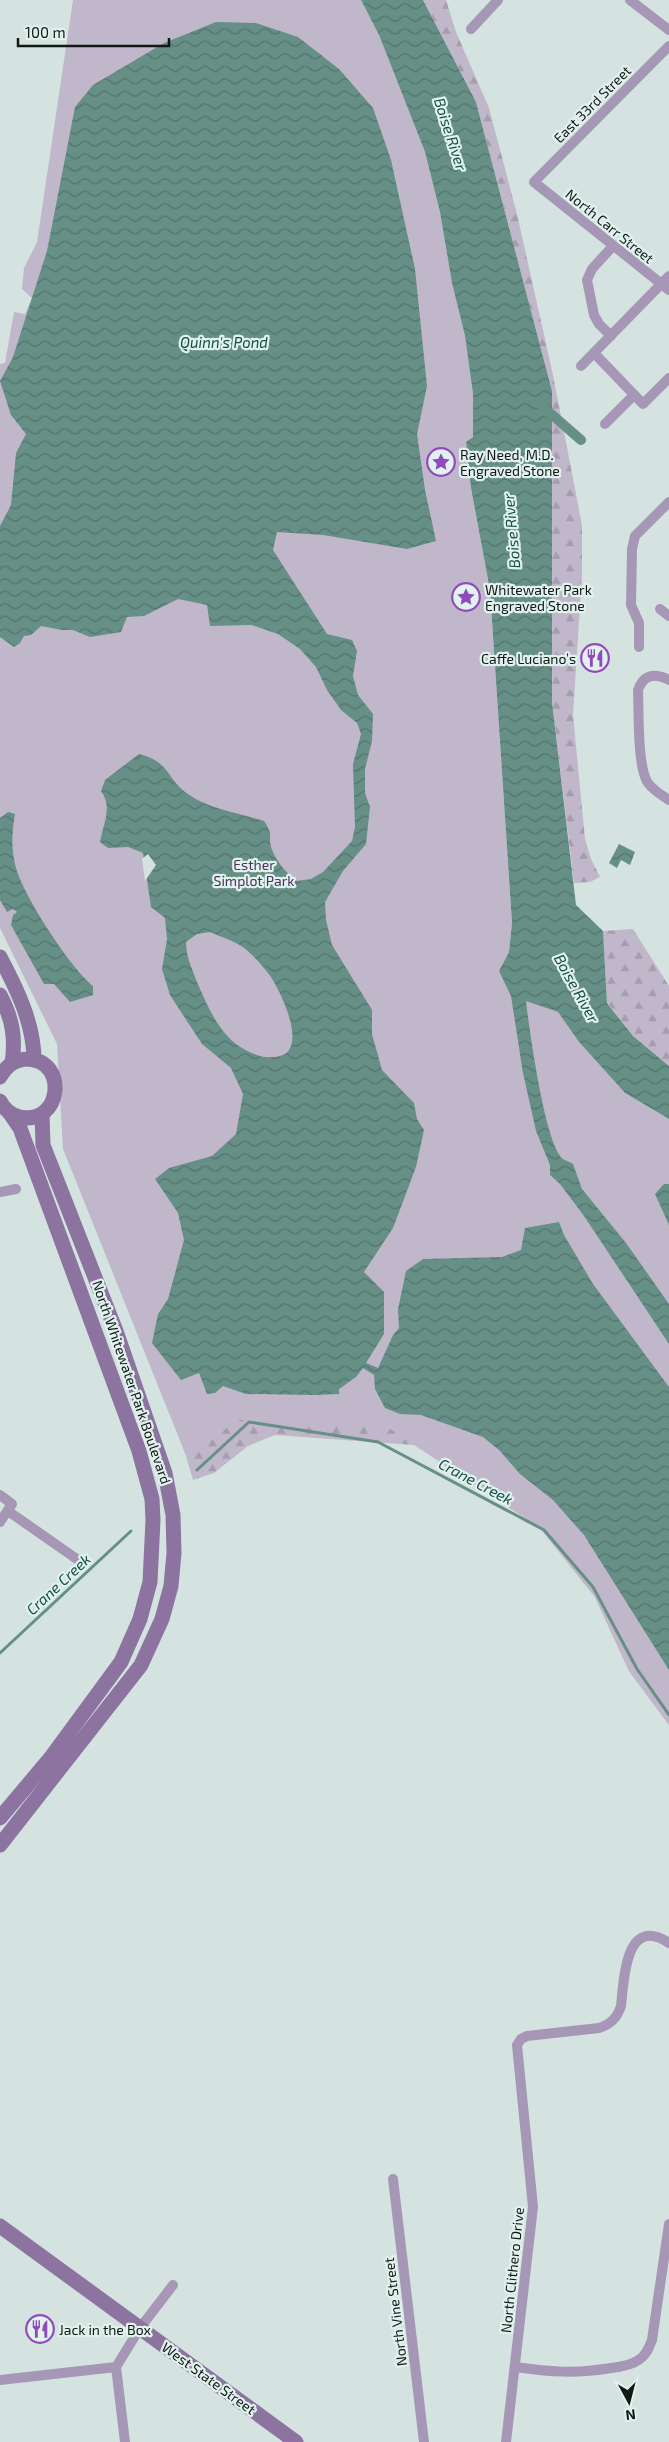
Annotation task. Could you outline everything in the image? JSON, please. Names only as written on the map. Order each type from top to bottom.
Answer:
[{"type":"street","points":[[471,29],[498,0]]},
{"type":"street","points":[[630,0],[669,30]]},
{"type":"street","name":"East 33rd Street","points":[[534,182],[669,46]]},
{"type":"street","name":"North Carr Street","points":[[534,182],[612,247],[665,287]]},
{"type":"street","points":[[611,336],[596,319],[587,280],[592,270],[612,247]]},
{"type":"street","points":[[581,366],[665,287],[669,276]]},
{"type":"street","points":[[594,353],[643,404],[669,378]]},
{"type":"street","points":[[605,424],[634,395]]},
{"type":"street","points":[[640,648],[639,623],[631,605],[632,549],[635,536],[669,502]]},
{"type":"street","points":[[660,608],[669,616]]},
{"type":"street","points":[[669,680],[662,676],[647,677],[641,682],[638,690],[642,766],[647,782],[659,794],[669,800]]},
{"type":"street","points":[[0,957],[23,1005],[34,1042],[34,1060]]},
{"type":"street","points":[[0,995],[9,1012],[15,1043],[4,1071]]},
{"type":"street","points":[[3,1105],[25,1118],[42,1114],[54,1102],[56,1082],[48,1068],[34,1060],[26,1059],[4,1071]]},
{"type":"street","name":"North Whitewater Park Boulevard","points":[[0,1818],[52,1756],[121,1662],[140,1619],[150,1582],[153,1520],[152,1499],[139,1451],[20,1128],[3,1105]]},
{"type":"street","name":"North Whitewater Park Boulevard","points":[[0,1845],[142,1665],[162,1619],[171,1586],[174,1553],[173,1515],[166,1473],[116,1331],[43,1146],[42,1114]]},
{"type":"street","points":[[0,1192],[16,1189]]},
{"type":"street","points":[[0,1495],[10,1508],[81,1562]]},
{"type":"street","points":[[0,1522],[10,1508]]},
{"type":"street","name":"North Clithero Drive","points":[[506,2442],[534,2207],[516,2049],[518,2042],[527,2036],[599,2028],[607,2025],[618,2014],[628,1954],[634,1944],[642,1937],[653,1937],[669,1944]]},
{"type":"street","name":"North Vine Street","points":[[393,2179],[424,2442]]},
{"type":"street","points":[[515,2367],[559,2373],[581,2373],[629,2365],[640,2359],[648,2351],[652,2340],[665,2285],[669,2224]]},
{"type":"street","name":"West State Street","points":[[0,2226],[296,2442]]},
{"type":"street","points":[[125,2442],[116,2367],[140,2328],[173,2285]]},
{"type":"street","points":[[0,2380],[116,2367]]},
{"type":"green space","name":"Esther Simplot Park","points":[[73,0],[361,0],[379,35],[425,152],[440,212],[452,282],[465,336],[473,394],[473,437],[466,443],[471,488],[490,590],[512,923],[509,952],[499,971],[546,1008],[558,1012],[579,1042],[625,1093],[669,1119],[669,1725],[629,1671],[595,1597],[540,1528],[386,1426],[240,1420],[185,1453],[63,1149],[57,1044],[0,928],[0,364],[5,363],[14,312],[25,314],[32,298],[22,289],[24,268],[37,242]]},
{"type":"green space","points":[[423,0],[446,0],[456,32],[489,108],[517,214],[553,375],[582,525],[582,575],[573,715],[585,839],[591,859],[600,877],[590,882],[574,883],[552,702],[552,391],[476,102]]},
{"type":"green space","points":[[443,460],[446,461],[446,471],[439,472],[436,471],[435,464],[436,461]]},
{"type":"green space","points":[[633,929],[669,986],[669,1066],[633,1036],[607,1002],[603,931]]},
{"type":"green space","points":[[152,1343],[339,1394],[553,1500],[669,1725],[629,1671],[595,1597],[540,1528],[414,1445],[275,1435],[248,1446],[214,1473],[193,1480]]},
{"type":"water","name":"Boise River","points":[[361,0],[423,0],[476,102],[552,391],[552,702],[576,905],[603,931],[607,1003],[633,1036],[669,1066],[669,1119],[625,1093],[579,1042],[558,1012],[526,1001],[544,1110],[556,1149],[563,1159],[573,1164],[582,1189],[626,1243],[669,1304],[669,1344],[584,1216],[560,1184],[550,1175],[550,1165],[536,1131],[523,1073],[511,996],[499,971],[509,952],[512,923],[490,590],[471,488],[466,442],[473,437],[473,394],[465,336],[452,283],[440,212],[425,152],[379,35]]},
{"type":"water","name":"Quinn's Pond","points":[[216,22],[256,23],[298,37],[339,69],[373,108],[391,160],[415,269],[427,386],[417,434],[425,490],[436,541],[407,549],[323,535],[277,532],[273,550],[327,634],[352,640],[357,651],[353,676],[358,695],[373,714],[372,741],[365,769],[365,793],[370,807],[366,844],[343,871],[325,902],[326,920],[332,945],[372,1010],[372,1034],[382,1070],[414,1103],[417,1119],[424,1130],[416,1167],[393,1228],[364,1272],[384,1292],[384,1334],[366,1363],[378,1368],[393,1335],[399,1328],[398,1309],[406,1271],[423,1259],[502,1257],[521,1250],[525,1228],[559,1222],[564,1235],[593,1284],[669,1387],[669,1670],[584,1535],[553,1500],[520,1474],[499,1450],[483,1437],[421,1415],[400,1414],[385,1408],[375,1389],[374,1375],[363,1368],[356,1377],[339,1389],[339,1394],[246,1394],[223,1386],[215,1393],[207,1394],[199,1373],[181,1380],[152,1343],[158,1314],[168,1299],[184,1240],[178,1213],[155,1179],[169,1168],[212,1156],[236,1134],[243,1094],[231,1068],[202,1044],[170,995],[162,969],[167,939],[165,918],[151,907],[143,853],[128,847],[108,848],[100,842],[107,809],[105,797],[101,791],[105,780],[139,754],[149,757],[163,766],[181,788],[196,799],[215,807],[264,821],[270,832],[271,847],[281,866],[297,881],[311,879],[323,872],[352,841],[355,827],[353,764],[361,734],[357,723],[341,710],[327,690],[316,667],[300,649],[278,634],[252,625],[210,626],[207,605],[178,599],[144,616],[127,617],[121,632],[90,637],[73,630],[41,626],[31,635],[24,636],[20,643],[14,647],[0,637],[0,526],[11,505],[16,453],[26,434],[11,415],[0,381],[13,357],[47,251],[75,107],[93,85],[164,43]],"holes":[[[210,932],[244,948],[260,963],[273,980],[284,1002],[292,1028],[290,1049],[283,1055],[263,1057],[245,1050],[235,1043],[219,1026],[202,993],[187,953],[186,942],[197,934]]]},
{"type":"water","points":[[8,812],[15,814],[12,839],[13,851],[19,877],[26,893],[60,947],[93,986],[93,995],[70,1002],[54,984],[44,984],[11,925],[13,915],[17,912],[13,909],[7,912],[0,900],[0,818]]},
{"type":"water","points":[[619,844],[635,852],[630,865],[621,860],[617,868],[609,863]]},
{"type":"water","points":[[664,1184],[669,1184],[669,1225],[655,1194]]},
{"type":"pier","points":[[148,854],[156,865],[145,881],[142,859]]},
{"type":"waterway","points":[[542,406],[581,440]]},
{"type":"waterway","name":"Crane Creek","points":[[197,1470],[249,1422],[378,1442],[544,1530],[593,1587],[637,1669],[669,1715]]},
{"type":"waterway","name":"Crane Creek","points":[[0,1653],[131,1531]]},
{"type":"place","name":"Ray Need, M.D. Engraved Stone","points":[[441,462]]},
{"type":"place","name":"Whitewater Park Engraved Stone","points":[[466,597]]},
{"type":"place","name":"Caffe Luciano’s","points":[[595,658]]},
{"type":"place","name":"Jack in the Box","points":[[40,2329]]}]
